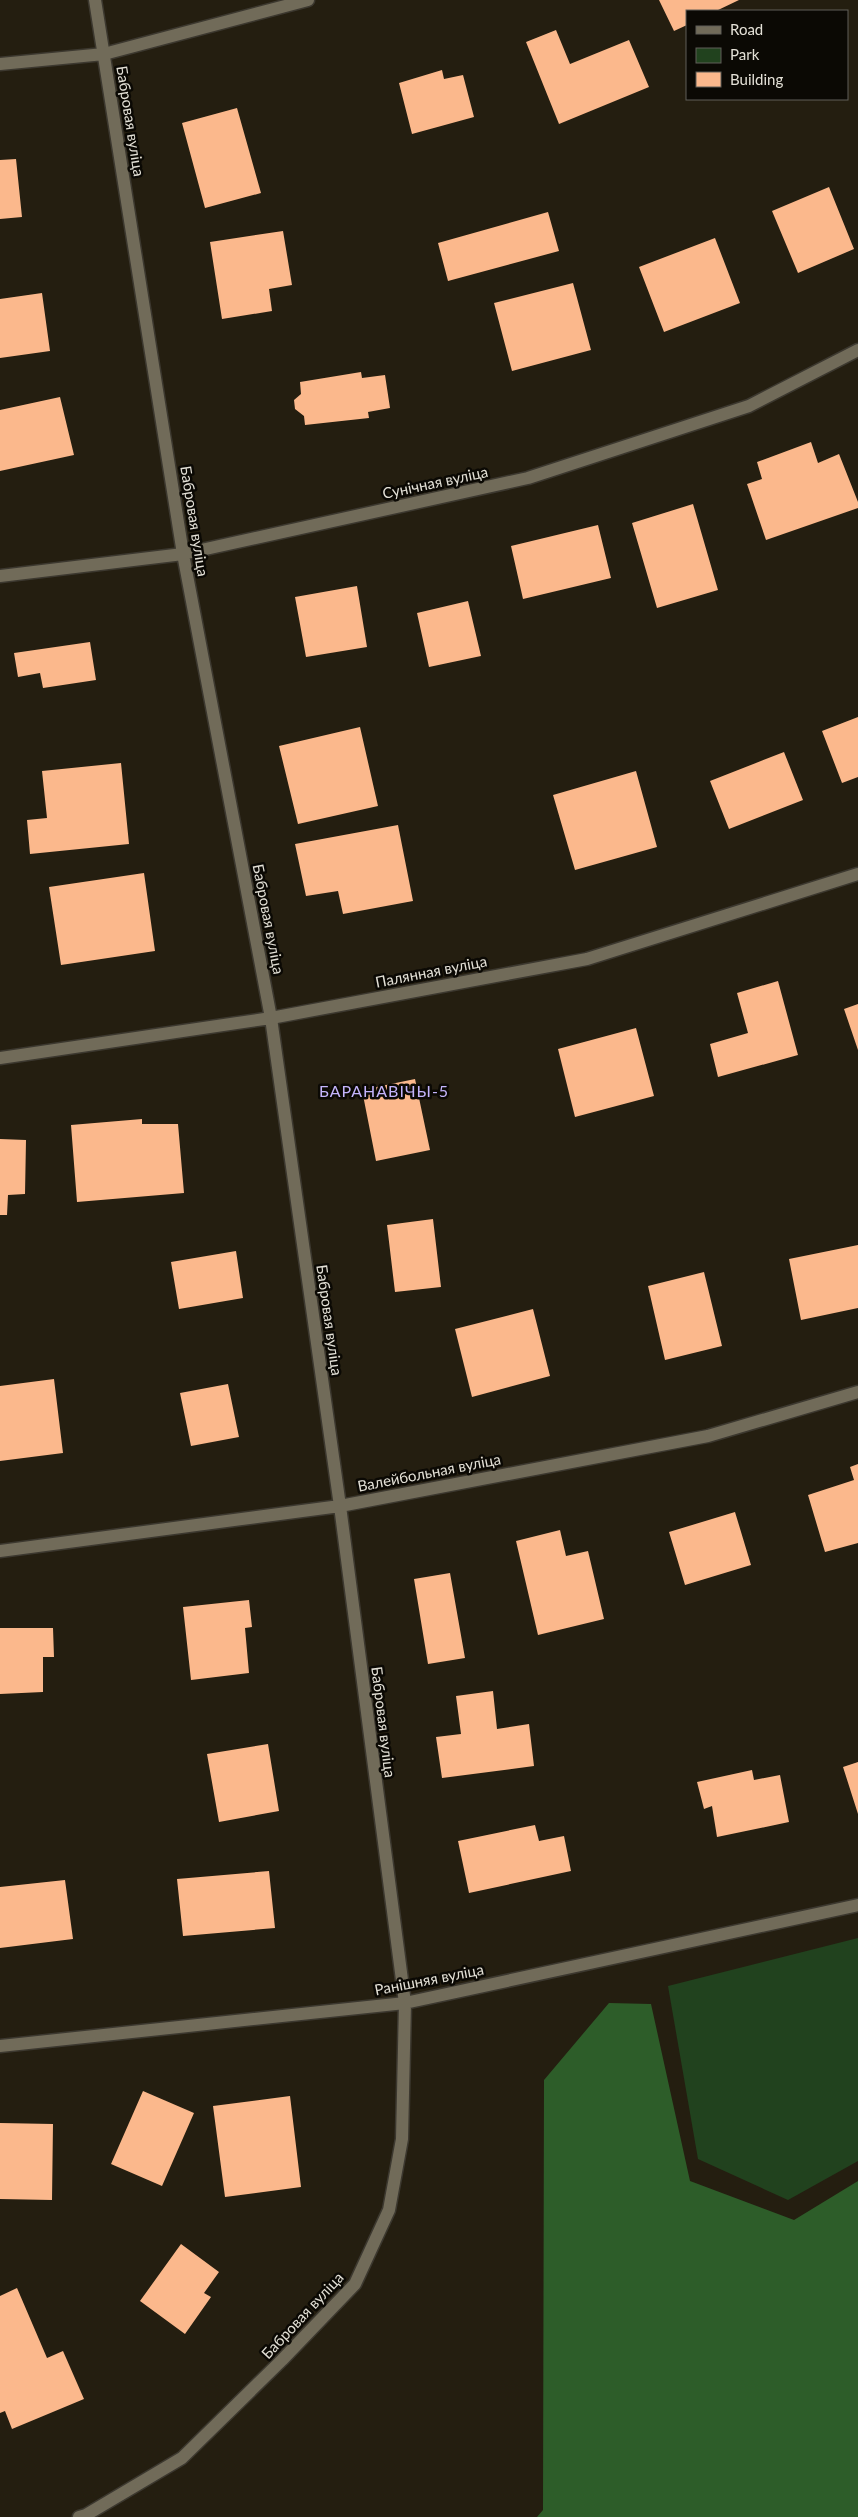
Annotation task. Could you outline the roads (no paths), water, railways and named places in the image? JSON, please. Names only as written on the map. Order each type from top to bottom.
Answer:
[{"type":"street","name":"Бабровая вуліца","points":[[79,2517],[86,2515],[182,2458],[282,2360],[355,2284],[389,2210],[399,2156],[402,2139],[405,2002],[340,1506],[271,1018],[184,554],[95,0]]},
{"type":"street","points":[[0,64],[104,54],[308,0]]},
{"type":"street","name":"Сунічная вуліца","points":[[0,576],[184,554],[528,478],[749,406],[858,350]]},
{"type":"street","name":"Палянная вуліца","points":[[0,1058],[271,1018],[587,959],[858,874]]},
{"type":"street","name":"Валейбольная вуліца","points":[[0,1551],[340,1506],[708,1436],[858,1392]]},
{"type":"street","name":"Ранішняя вуліца","points":[[0,2046],[405,2002],[858,1905]]},
{"type":"district","name":"БАРАНАВІЧЫ-5","points":[[384,1090]]}]
